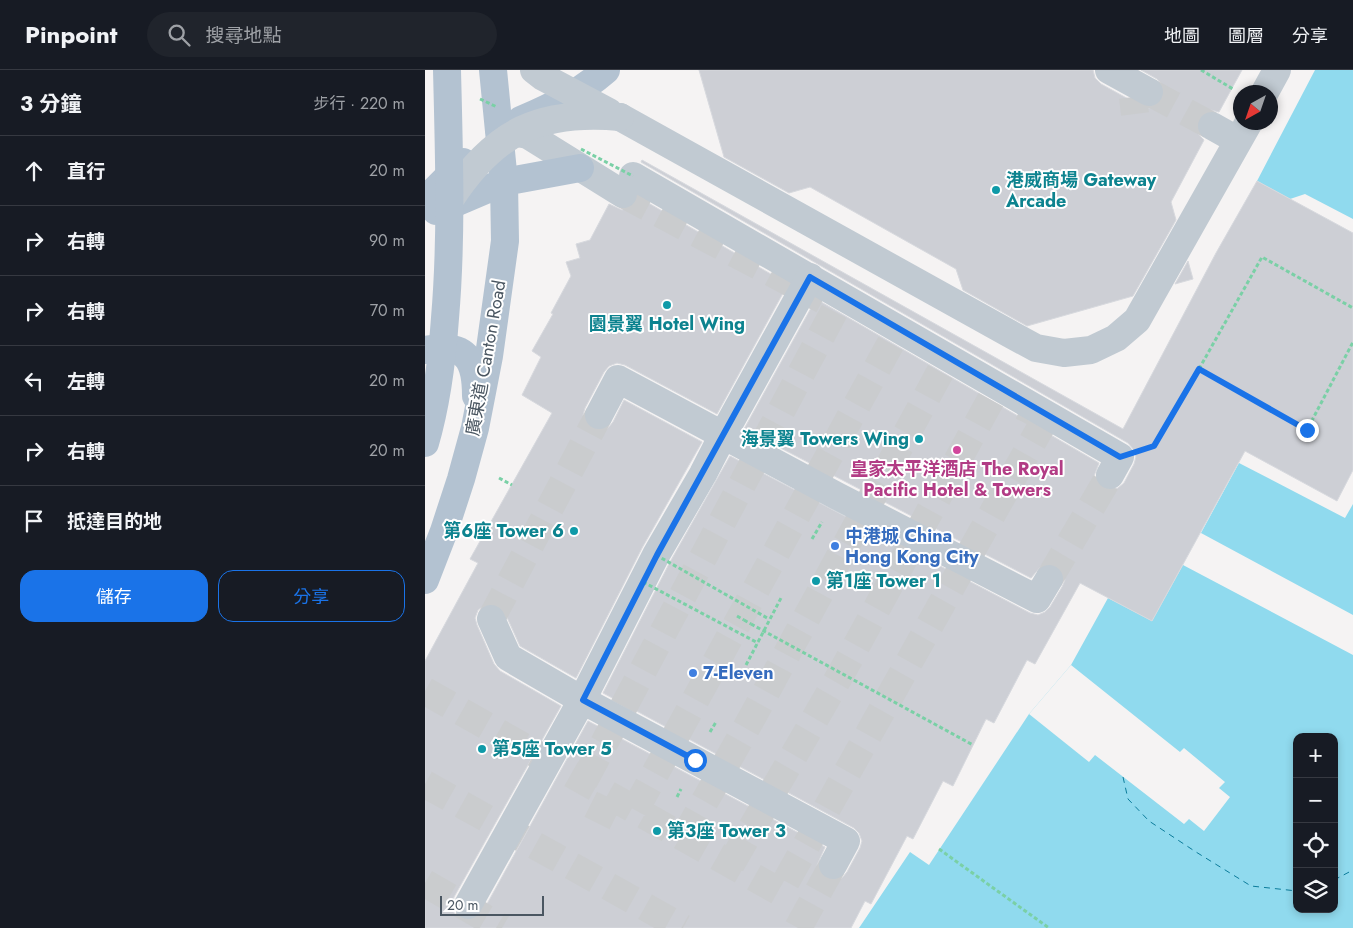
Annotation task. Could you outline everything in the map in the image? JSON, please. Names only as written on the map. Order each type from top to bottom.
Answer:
[{"type":"main road","points":[[425,443],[441,370],[447,293],[438,199],[447,70]]},
{"type":"main road","name":"廣東道 Canton Road","points":[[425,580],[450,514],[475,428],[489,356],[505,241],[503,182],[493,70]]},
{"type":"main road","points":[[438,199],[499,129],[557,105],[587,86],[606,70]]},
{"type":"main road","points":[[425,216],[503,182],[579,168]]},
{"type":"main road","points":[[425,350],[442,347],[456,350],[467,357],[474,370],[476,385],[475,428]]},
{"type":"street","points":[[534,70],[543,78],[620,117],[1012,335],[1037,348],[1064,353],[1091,350],[1116,338],[1137,320],[1238,140],[1211,126]]},
{"type":"street","points":[[1269,85],[1277,70]]},
{"type":"street","points":[[438,199],[467,174],[486,153],[509,136],[535,124],[572,116],[620,117]]},
{"type":"street","points":[[499,129],[528,135],[579,168],[628,185],[810,277],[1115,466]]},
{"type":"street","points":[[468,905],[583,700],[657,555],[810,277]]},
{"type":"street","points":[[599,415],[618,379],[837,496],[1037,599],[1049,579]]},
{"type":"street","points":[[491,619],[508,657],[583,700],[846,841],[833,864]]},
{"type":"path","points":[[1201,70],[1233,88]]},
{"type":"path","points":[[1115,466],[1154,446],[1262,257],[1353,308]]},
{"type":"path","points":[[1199,369],[1307,430],[1353,342]]},
{"type":"path","points":[[499,478],[512,485]]},
{"type":"path","points":[[812,539],[816,532]]},
{"type":"path","points":[[657,555],[769,619]]},
{"type":"path","points":[[643,582],[758,643]]},
{"type":"path","points":[[746,665],[781,598]]},
{"type":"path","points":[[737,616],[973,745]]},
{"type":"path","points":[[710,733],[716,722]]},
{"type":"path","points":[[939,849],[1049,928]]},
{"type":"water","points":[[1315,70],[1353,70],[1353,219],[1305,194],[1290,199],[1257,181]]},
{"type":"water","points":[[1239,463],[1345,518],[1353,504],[1353,615],[1201,533]]},
{"type":"water","points":[[1183,565],[1353,655],[1353,928],[859,928],[910,852],[929,865],[1029,714],[1071,665],[1108,598],[1152,621]]},
{"type":"pier","points":[[1071,665],[1180,752],[1184,748],[1225,782],[1219,788],[1230,797],[1204,831],[1189,819],[1184,824],[1095,755],[1089,762],[1029,714]]},
{"type":"building","name":"港威商場 Gateway Arcade","points":[[699,70],[1093,70],[1095,78],[1101,84],[1141,106],[1149,108],[1157,105],[1163,99],[1165,91],[1157,79],[1141,70],[1242,70],[1219,112],[1211,110],[1204,112],[1198,119],[1196,126],[1198,134],[1204,140],[1171,202],[1176,220],[1133,296],[1027,326],[963,290],[956,269],[810,187],[789,193],[724,157]]},
{"type":"building","name":"中港城 China Hong Kong City","points":[[642,160],[1123,429],[1216,253],[1257,181],[1353,233],[1353,470],[1337,501],[1245,451],[1152,621],[1080,583],[1035,664],[1027,660],[994,723],[986,719],[953,786],[943,781],[913,839],[907,836],[871,904],[865,901],[851,928],[425,928],[425,661],[478,563],[470,559],[552,413],[522,395],[541,357],[532,351],[553,314],[551,313],[571,276],[566,262],[580,258],[576,244],[590,240],[609,204],[622,210],[630,208],[636,203],[638,197],[788,284],[717,414],[625,365],[617,363],[609,366],[604,372],[583,415],[591,429],[600,431],[608,428],[624,400],[702,442],[642,548],[576,678],[520,646],[500,606],[493,604],[485,605],[478,610],[475,618],[477,625],[494,664],[500,671],[561,706],[454,897],[452,905],[454,913],[461,919],[469,921],[476,919],[482,913],[588,721],[825,847],[817,865],[819,873],[825,878],[834,881],[842,878],[847,872],[862,841],[859,833],[854,828],[603,693],[670,562],[730,456],[1030,613],[1038,615],[1045,612],[1062,587],[1065,580],[1063,572],[1057,565],[1050,563],[1042,565],[1031,578],[744,429],[816,299],[1099,463],[1094,476],[1097,483],[1103,489],[1111,491],[1124,483],[1136,457],[1134,450],[1128,443],[641,162]]},
{"type":"building","points":[[1188,261],[1193,279],[1175,284]]},
{"type":"ferry route","points":[[1123,777],[1128,799],[1149,821],[1251,886],[1293,891]]},
{"type":"ferry route","points":[[1338,878],[1353,870]]},
{"type":"tunnel","points":[[1149,92],[1212,126]]},
{"type":"tunnel","points":[[1133,97],[1135,114]]},
{"type":"tunnel","points":[[623,194],[823,300]]},
{"type":"tunnel","points":[[584,781],[836,308]]},
{"type":"tunnel","points":[[635,810],[893,339]]},
{"type":"tunnel","points":[[684,838],[754,714],[944,365]]},
{"type":"tunnel","points":[[731,864],[843,670],[995,392]]},
{"type":"tunnel","points":[[425,691],[780,892],[1046,418],[1022,406]]},
{"type":"tunnel","points":[[491,619],[599,415]]},
{"type":"tunnel","points":[[1049,579],[1110,475]]},
{"type":"tunnel","points":[[425,784],[683,928]]},
{"type":"tunnel","points":[[597,823],[610,797]]},
{"type":"tunnel","points":[[798,928],[833,865]]},
{"type":"tunnel","points":[[425,883],[502,928]]},
{"type":"place","name":"港威商場 Gateway Arcade","points":[[996,190]]},
{"type":"place","name":"園景翼 Hotel Wing","points":[[667,305]]},
{"type":"place","name":"海景翼 Towers Wing","points":[[919,439]]},
{"type":"place","name":"皇家太平洋酒店 The Royal Pacific Hotel & Towers","points":[[957,450]]},
{"type":"place","name":"第6座 Tower 6","points":[[574,531]]},
{"type":"place","name":"中港城 China Hong Kong City","points":[[835,546]]},
{"type":"place","name":"第1座 Tower 1","points":[[816,581]]},
{"type":"place","name":"7-Eleven","points":[[693,673]]},
{"type":"place","name":"第5座 Tower 5","points":[[482,749]]},
{"type":"place","name":"第3座 Tower 3","points":[[657,831]]},
{"type":"route","points":[[695,760],[583,700],[657,555],[810,277],[1120,457],[1154,446],[1199,369],[1307,430]]}]
